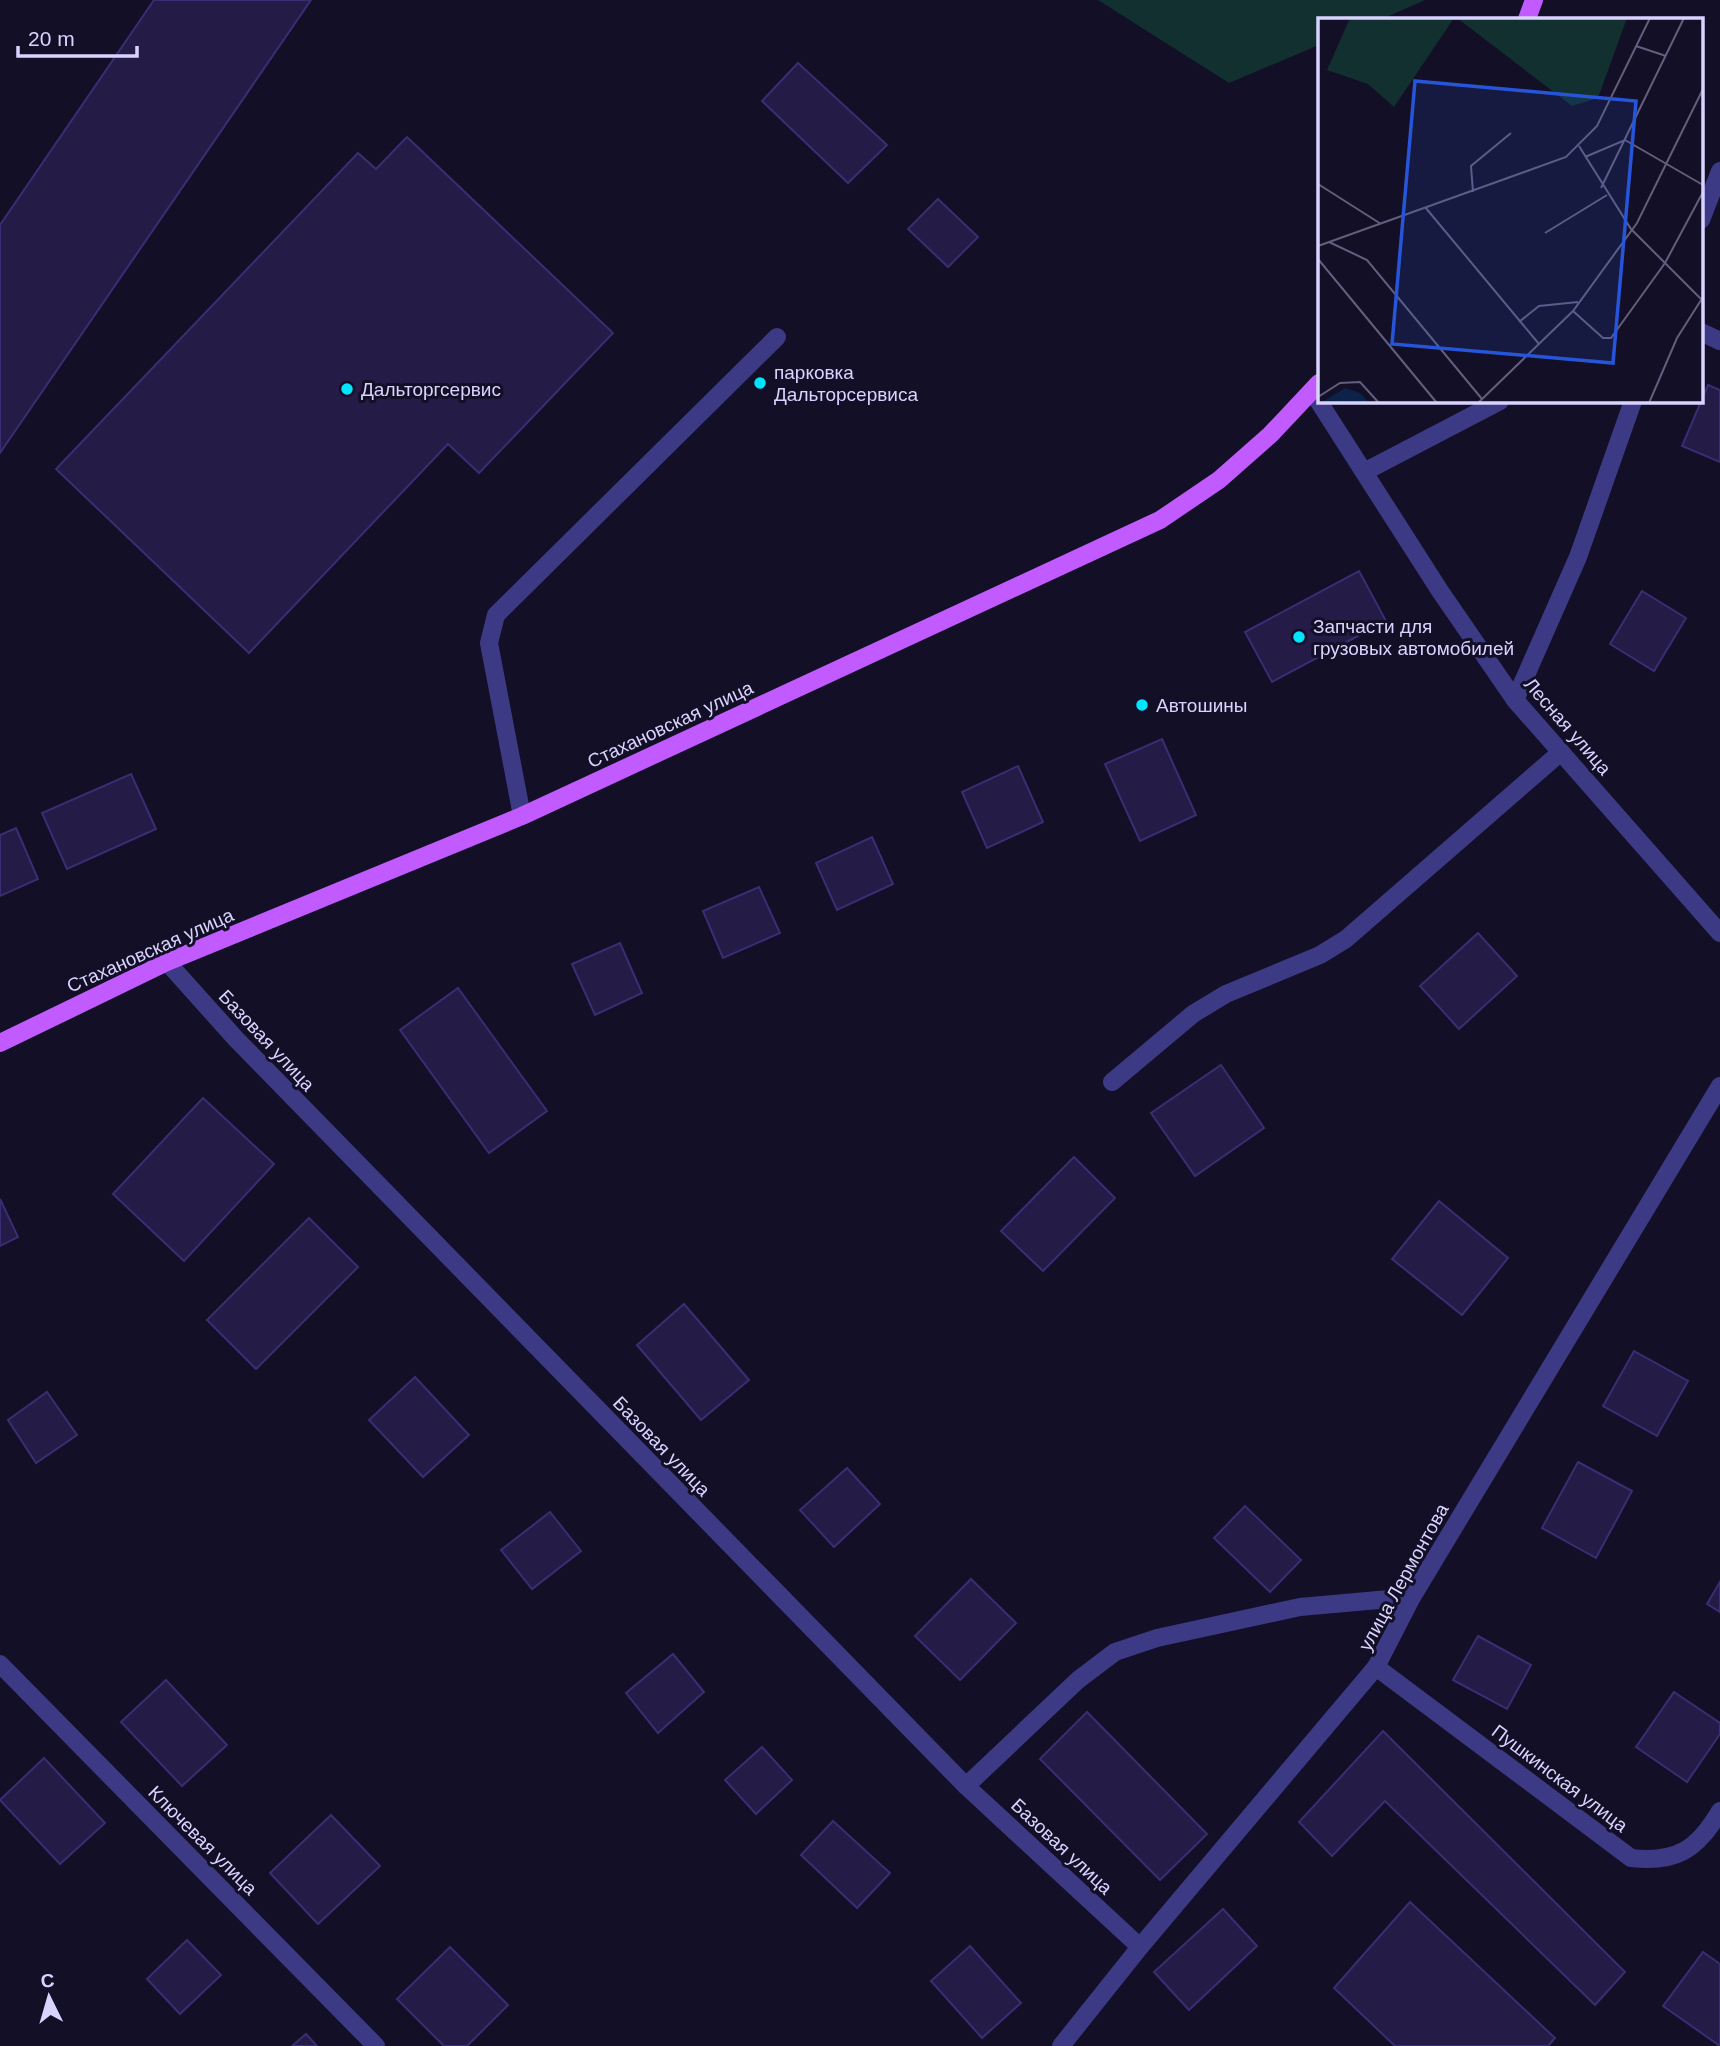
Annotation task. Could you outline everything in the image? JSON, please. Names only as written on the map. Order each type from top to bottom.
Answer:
[{"type":"main road","points":[[1527,18],[1534,0]]},
{"type":"main road","name":"Стахановская улица","points":[[0,1043],[167,962],[522,816],[1160,520],[1219,480],[1270,435],[1315,387]]},
{"type":"street","points":[[1702,217],[1720,171]]},
{"type":"street","points":[[1702,332],[1720,341]]},
{"type":"street","points":[[522,816],[489,643],[496,615],[777,337]]},
{"type":"street","name":"Лесная улица","points":[[1324,402],[1364,472],[1440,591],[1515,700],[1720,933]]},
{"type":"street","points":[[1364,472],[1498,402]]},
{"type":"street","points":[[1515,700],[1578,557],[1633,402]]},
{"type":"street","points":[[1112,1082],[1193,1014],[1226,994],[1320,955],[1346,939],[1561,752]]},
{"type":"street","name":"Базовая улица","points":[[167,962],[245,1049],[965,1786],[1140,1947]]},
{"type":"street","name":"улица Лермонтова","points":[[1061,2046],[1140,1947],[1376,1667],[1412,1597],[1720,1086]]},
{"type":"street","points":[[965,1786],[1078,1680],[1115,1652],[1157,1638],[1300,1607],[1412,1597]]},
{"type":"street","name":"Ключевая улица","points":[[0,1664],[376,2046]]},
{"type":"street","name":"Пушкинская улица","points":[[1376,1667],[1631,1858],[1656,1861],[1674,1857],[1690,1848],[1720,1811]]},
{"type":"green space","points":[[1098,0],[1425,0],[1384,18],[1318,18],[1318,45],[1229,83]]},
{"type":"building","points":[[154,0],[311,0],[0,453],[0,225]]},
{"type":"building","points":[[798,63],[887,145],[848,183],[762,101]]},
{"type":"building","name":"Дальторгсервис","points":[[407,137],[613,333],[479,473],[448,444],[249,653],[56,469],[358,153],[376,169]]},
{"type":"building","points":[[938,199],[978,237],[948,267],[908,229]]},
{"type":"building","points":[[1708,385],[1720,390],[1720,462],[1682,446]]},
{"type":"building","points":[[1359,571],[1386,621],[1272,682],[1245,632]]},
{"type":"building","points":[[1642,591],[1686,618],[1654,671],[1610,644]]},
{"type":"building","points":[[1162,739],[1196,815],[1140,841],[1105,764]]},
{"type":"building","points":[[1018,766],[1043,822],[987,848],[962,792]]},
{"type":"building","points":[[131,774],[156,829],[67,869],[42,813]]},
{"type":"building","points":[[16,828],[38,879],[0,896],[0,835]]},
{"type":"building","points":[[872,837],[893,884],[837,910],[816,863]]},
{"type":"building","points":[[759,887],[780,933],[723,958],[703,911]]},
{"type":"building","points":[[1478,933],[1517,976],[1459,1029],[1420,986]]},
{"type":"building","points":[[620,943],[642,993],[595,1015],[572,964]]},
{"type":"building","points":[[458,988],[547,1111],[489,1153],[400,1030]]},
{"type":"building","points":[[1221,1065],[1264,1128],[1195,1176],[1151,1113]]},
{"type":"building","points":[[203,1098],[274,1164],[184,1261],[113,1194]]},
{"type":"building","points":[[1074,1157],[1115,1198],[1043,1271],[1001,1231]]},
{"type":"building","points":[[0,1199],[18,1237],[0,1246]]},
{"type":"building","points":[[1439,1201],[1508,1258],[1462,1315],[1392,1259]]},
{"type":"building","points":[[309,1218],[358,1267],[256,1369],[207,1320]]},
{"type":"building","points":[[684,1304],[749,1380],[701,1420],[637,1345]]},
{"type":"building","points":[[1634,1351],[1688,1381],[1657,1436],[1603,1406]]},
{"type":"building","points":[[415,1377],[469,1435],[423,1477],[369,1420]]},
{"type":"building","points":[[47,1392],[77,1435],[36,1463],[8,1420]]},
{"type":"building","points":[[1578,1462],[1632,1491],[1596,1558],[1542,1528]]},
{"type":"building","points":[[847,1468],[880,1504],[834,1547],[800,1510]]},
{"type":"building","points":[[1245,1506],[1301,1560],[1270,1592],[1214,1538]]},
{"type":"building","points":[[550,1512],[581,1551],[532,1589],[501,1550]]},
{"type":"building","points":[[971,1579],[1016,1623],[960,1680],[915,1636]]},
{"type":"building","points":[[1720,1582],[1720,1612],[1707,1604]]},
{"type":"building","points":[[1478,1636],[1531,1665],[1507,1709],[1453,1680]]},
{"type":"building","points":[[673,1654],[704,1692],[658,1733],[626,1693]]},
{"type":"building","points":[[166,1680],[227,1745],[182,1786],[121,1722]]},
{"type":"building","points":[[1674,1692],[1720,1723],[1720,1734],[1687,1782],[1636,1747]]},
{"type":"building","points":[[1087,1712],[1207,1834],[1160,1880],[1040,1759]]},
{"type":"building","points":[[1383,1731],[1625,1972],[1595,2005],[1385,1801],[1332,1856],[1299,1822]]},
{"type":"building","points":[[762,1747],[792,1780],[756,1814],[725,1780]]},
{"type":"building","points":[[44,1758],[105,1823],[60,1864],[0,1800]]},
{"type":"building","points":[[331,1815],[380,1866],[318,1924],[270,1873]]},
{"type":"building","points":[[833,1821],[890,1873],[857,1908],[801,1855]]},
{"type":"building","points":[[1410,1902],[1555,2038],[1548,2046],[1395,2046],[1334,1988]]},
{"type":"building","points":[[1223,1909],[1257,1946],[1189,2010],[1154,1972]]},
{"type":"building","points":[[187,1940],[221,1975],[180,2014],[147,1979]]},
{"type":"building","points":[[970,1946],[1021,2003],[982,2038],[931,1981]]},
{"type":"building","points":[[450,1947],[508,2005],[467,2046],[444,2046],[397,1999]]},
{"type":"building","points":[[1703,1952],[1720,1964],[1720,2046],[1663,2006]]},
{"type":"building","points":[[306,2034],[317,2046],[292,2046]]},
{"type":"place","name":"парковка Дальторсервиса","points":[[760,383]]},
{"type":"place","name":"Дальторгсервис","points":[[347,389]]},
{"type":"place","name":"Запчасти для грузовых автомобилей","points":[[1299,637]]},
{"type":"place","name":"Автошины","points":[[1142,705]]}]
